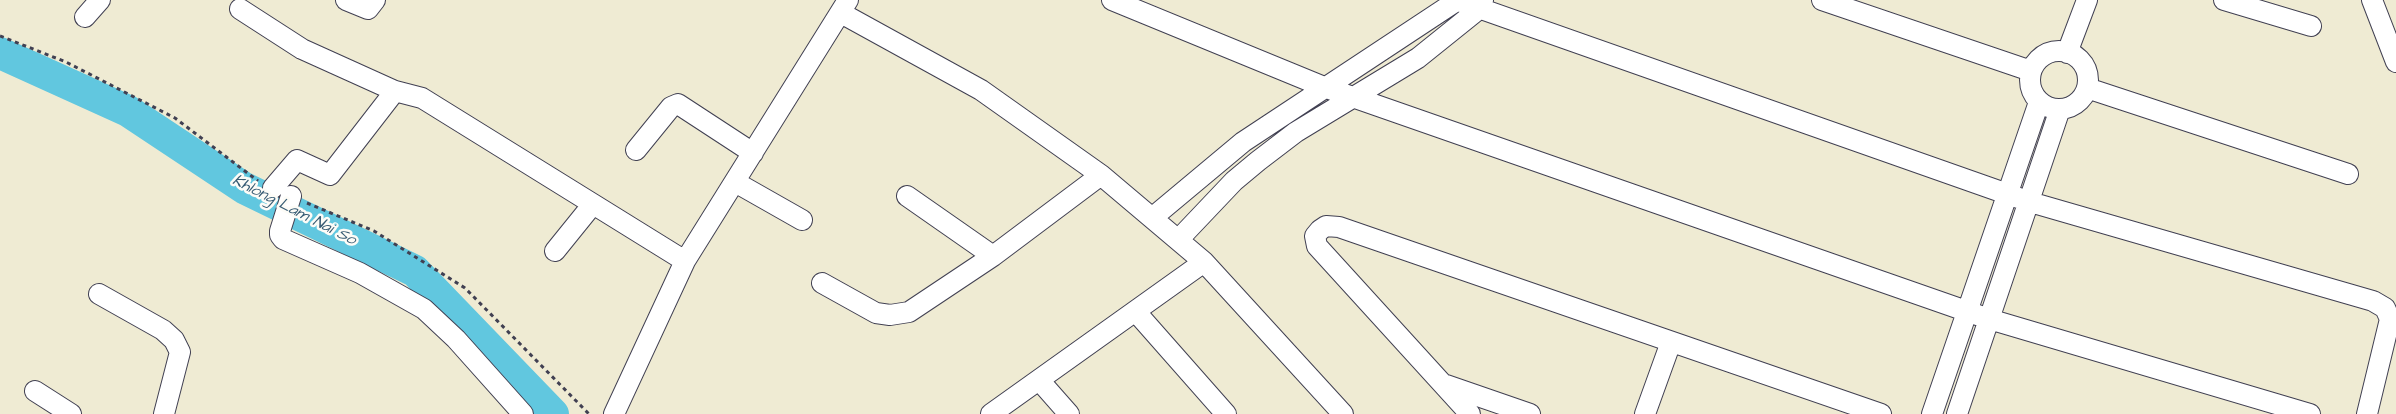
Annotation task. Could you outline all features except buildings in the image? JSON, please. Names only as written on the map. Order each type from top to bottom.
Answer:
[{"type":"street","points":[[85,17],[100,0]]},
{"type":"street","points":[[346,0],[368,9],[375,0]]},
{"type":"street","points":[[1112,0],[1324,87],[1968,311],[2310,414]]},
{"type":"street","points":[[1152,218],[1243,142],[1458,0],[1481,4],[2007,195],[2373,301],[2384,308],[2390,319],[2367,414]]},
{"type":"street","points":[[1822,0],[2031,71]]},
{"type":"street","points":[[2067,53],[2087,0]]},
{"type":"street","points":[[2224,0],[2311,26]]},
{"type":"street","points":[[2372,0],[2396,62]]},
{"type":"street","points":[[1178,240],[1234,182],[1258,161],[1296,132],[1356,98],[1418,58],[1481,4]]},
{"type":"street","points":[[614,414],[685,261],[845,6],[981,90],[1101,176],[1204,262],[1344,414]]},
{"type":"street","points":[[240,9],[302,49],[395,91],[422,98],[685,261]]},
{"type":"street","points":[[2056,52],[2067,53],[2077,58],[2084,67],[2088,77],[2087,88],[2081,99],[2071,106],[2060,109],[2051,108],[2039,102],[2033,93],[2030,82],[2031,71],[2037,62],[2046,55],[2056,52]]},
{"type":"street","points":[[2087,88],[2348,174]]},
{"type":"street","points":[[395,91],[330,175],[298,160],[284,194],[280,236],[360,273],[424,309],[456,339],[523,414]]},
{"type":"street","points":[[1932,414],[2039,102]]},
{"type":"street","points":[[636,150],[671,107],[678,104],[754,153]]},
{"type":"street","points":[[1957,414],[2060,109]]},
{"type":"street","points":[[822,283],[876,313],[890,315],[909,312],[993,256],[1101,176]]},
{"type":"street","points":[[735,182],[802,220]]},
{"type":"street","points":[[907,196],[993,256]]},
{"type":"street","points":[[555,251],[593,204]]},
{"type":"street","points":[[1470,414],[1446,385],[1317,246],[1315,236],[1320,230],[1326,226],[1339,227],[1881,414]]},
{"type":"street","points":[[991,414],[1204,262]]},
{"type":"street","points":[[99,294],[163,330],[174,340],[180,352],[164,414]]},
{"type":"street","points":[[1136,312],[1226,414]]},
{"type":"street","points":[[1646,414],[1671,342]]},
{"type":"street","points":[[1039,380],[1069,414]]},
{"type":"street","points":[[1446,385],[1530,414]]},
{"type":"street","points":[[35,391],[71,414]]},
{"type":"waterway","name":"Khlong Lam Nai So","points":[[0,53],[128,111],[244,188],[415,271],[553,414]]}]
